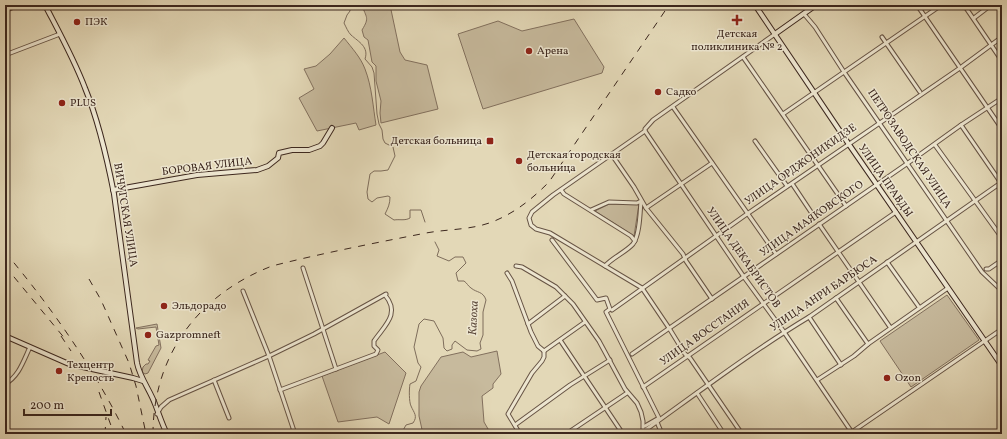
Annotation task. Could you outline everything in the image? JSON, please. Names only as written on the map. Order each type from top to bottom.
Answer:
[{"type":"street","points":[[5,11],[18,5]]},
{"type":"street","name":"ВИЧУГСКАЯ УЛИЦА","points":[[45,5],[88,94],[113,190],[136,359],[143,381],[155,404],[157,414],[167,434]]},
{"type":"street","name":"УЛИЦА ПРАВДЫ","points":[[755,5],[1002,366]]},
{"type":"street","points":[[742,434],[642,288],[550,233],[536,230],[529,221],[532,212],[645,131],[649,123],[674,107],[816,5]]},
{"type":"street","points":[[917,5],[1002,129]]},
{"type":"street","points":[[964,5],[1002,61]]},
{"type":"street","points":[[974,18],[991,5]]},
{"type":"street","points":[[783,114],[940,6]]},
{"type":"street","name":"ПЕТРОЗАВОДСКАЯ УЛИЦА","points":[[804,14],[815,27],[844,72],[880,122],[982,272],[1002,291]]},
{"type":"street","points":[[5,55],[60,34]]},
{"type":"street","points":[[882,37],[920,92]]},
{"type":"street","name":"УЛИЦА ОРДЖОНИКИДЗЕ","points":[[612,310],[716,235],[848,143],[960,68],[1002,37]]},
{"type":"street","points":[[743,57],[846,206]]},
{"type":"street","name":"УЛИЦА МАЯКОВСКОГО","points":[[632,354],[1002,98]]},
{"type":"street","points":[[674,107],[776,254]]},
{"type":"street","points":[[961,125],[1002,183]]},
{"type":"street","name":"БОРОВАЯ УЛИЦА","points":[[113,190],[197,175],[257,170],[268,166],[278,158],[279,153],[292,150],[309,150],[320,146],[332,128]]},
{"type":"street","name":"УЛИЦА ДЕКАБРИСТОВ","points":[[645,131],[852,433]]},
{"type":"street","points":[[755,141],[787,186]]},
{"type":"street","points":[[935,145],[1002,238]]},
{"type":"street","points":[[612,155],[634,187],[646,208],[685,258],[712,299]]},
{"type":"street","points":[[646,208],[712,163]]},
{"type":"street","name":"УЛИЦА АНРИ БАРБЮСА","points":[[641,433],[784,332],[809,317],[975,200],[1002,183]]},
{"type":"street","points":[[793,185],[811,212]]},
{"type":"street","points":[[562,190],[564,194],[631,236],[635,241]]},
{"type":"street","points":[[591,210],[609,202],[637,202],[642,200]]},
{"type":"street","points":[[605,266],[635,241],[638,232],[642,200]]},
{"type":"street","name":"УЛИЦА ВОССТАНИЯ","points":[[643,387],[896,212]]},
{"type":"street","points":[[819,224],[890,327]]},
{"type":"street","points":[[552,240],[597,300],[606,298],[610,309],[606,312],[659,418],[645,426]]},
{"type":"street","points":[[986,269],[989,269],[1002,260]]},
{"type":"street","points":[[887,262],[919,307]]},
{"type":"street","points":[[516,266],[522,267],[556,287],[573,304],[610,360],[627,393],[635,399],[641,412],[641,433]]},
{"type":"street","points":[[304,268],[336,369]]},
{"type":"street","points":[[507,273],[512,281],[535,342],[544,351],[542,361],[532,373],[508,413],[520,434]]},
{"type":"street","points":[[817,380],[854,356],[890,327],[948,288]]},
{"type":"street","points":[[243,291],[269,356],[295,434]]},
{"type":"street","points":[[157,414],[161,407],[169,400],[269,356],[386,295],[390,301],[391,311],[388,324],[374,341],[377,352],[280,390]]},
{"type":"street","points":[[528,324],[566,296]]},
{"type":"street","points":[[836,298],[868,344]]},
{"type":"street","points":[[809,317],[841,364]]},
{"type":"street","points":[[544,351],[585,322]]},
{"type":"street","points":[[852,433],[1002,329]]},
{"type":"street","points":[[5,336],[69,364],[143,381]]},
{"type":"street","points":[[560,340],[604,408],[623,434]]},
{"type":"street","points":[[5,384],[12,380],[18,373],[30,347]]},
{"type":"street","points":[[515,425],[584,376],[610,360]]},
{"type":"street","points":[[214,380],[229,418]]},
{"type":"street","points":[[566,434],[627,393]]},
{"type":"street","points":[[697,393],[724,434]]},
{"type":"street","points":[[657,422],[662,434]]},
{"type":"shaded area","points":[[362,5],[390,5],[400,52],[405,60],[427,65],[438,109],[381,123],[381,101],[376,81],[376,66],[372,62],[368,40],[364,37],[362,30],[367,20]]},
{"type":"shaded area","name":"Арена","points":[[574,19],[604,67],[602,73],[483,109],[458,34],[498,21],[522,31]]},
{"type":"shaded area","points":[[344,38],[359,57],[365,69],[371,90],[376,125],[359,130],[356,123],[317,131],[299,98],[314,89],[304,69],[316,66],[330,54]]},
{"type":"shaded area","points":[[609,204],[639,204],[634,236],[595,211]]},
{"type":"shaded area","points":[[947,295],[979,340],[911,387],[880,341]]},
{"type":"shaded area","points":[[157,324],[161,348],[148,373],[145,374],[142,372],[143,367],[148,364],[150,361],[148,360],[156,346],[159,345],[156,327],[136,328]]},
{"type":"shaded area","points":[[497,351],[501,374],[493,384],[493,388],[482,396],[484,422],[491,434],[423,434],[419,416],[419,392],[421,386],[441,357],[463,352],[471,357]]},
{"type":"shaded area","points":[[385,352],[406,373],[389,424],[377,417],[338,422],[322,376]]},
{"type":"waterway","name":"Казоха","points":[[350,5],[350,11],[344,23],[350,34],[366,51],[365,59],[372,67],[374,73],[377,114],[383,139],[385,143],[393,147],[395,156],[388,170],[374,171],[370,174],[367,192],[368,199],[372,202],[377,198],[388,196],[390,197],[390,202],[385,214],[394,220],[404,220],[410,218],[410,210],[421,210],[425,222]]},
{"type":"waterway","name":"Казоха","points":[[401,434],[406,425],[413,423],[415,418],[415,414],[410,404],[409,389],[410,384],[416,381],[421,367],[418,363],[414,347],[419,324],[424,319],[434,321],[443,338],[444,348],[447,351],[452,349],[452,345],[455,341],[467,350],[477,351],[481,349],[480,343],[483,335],[483,312],[486,300],[485,297],[473,290],[464,281],[458,281],[456,273],[466,263],[463,257],[455,257],[449,261],[437,256],[439,250],[435,242]]},
{"type":"railway","points":[[153,434],[155,405],[161,378],[171,354],[185,331],[202,311],[223,293],[246,278],[272,266],[330,252],[426,233],[476,227],[492,222],[516,210],[530,200],[549,182],[669,5]]},
{"type":"railway","points":[[5,252],[56,317],[71,339],[114,410],[126,434]]},
{"type":"railway","points":[[5,266],[66,340]]},
{"type":"railway","points":[[89,279],[101,300],[129,363],[136,386],[146,434]]},
{"type":"railway","points":[[61,336],[71,351]]},
{"type":"railway","points":[[99,392],[114,434]]},
{"type":"railway","points":[[105,434],[106,417]]},
{"type":"place","name":"Детская поликлиника № 2","points":[[737,20]]},
{"type":"place","name":"ПЭК","points":[[77,22]]},
{"type":"place","name":"Арена","points":[[529,51]]},
{"type":"place","name":"Садко","points":[[658,92]]},
{"type":"place","name":"PLUS","points":[[62,103]]},
{"type":"place","name":"Детская больница","points":[[490,141]]},
{"type":"place","name":"Детская городская больница","points":[[519,161]]},
{"type":"place","name":"Эльдорадо","points":[[164,306]]},
{"type":"place","name":"Gazpromneft","points":[[148,335]]},
{"type":"place","name":"Техцентр Крепость","points":[[59,371]]},
{"type":"place","name":"Ozon","points":[[887,378]]}]
